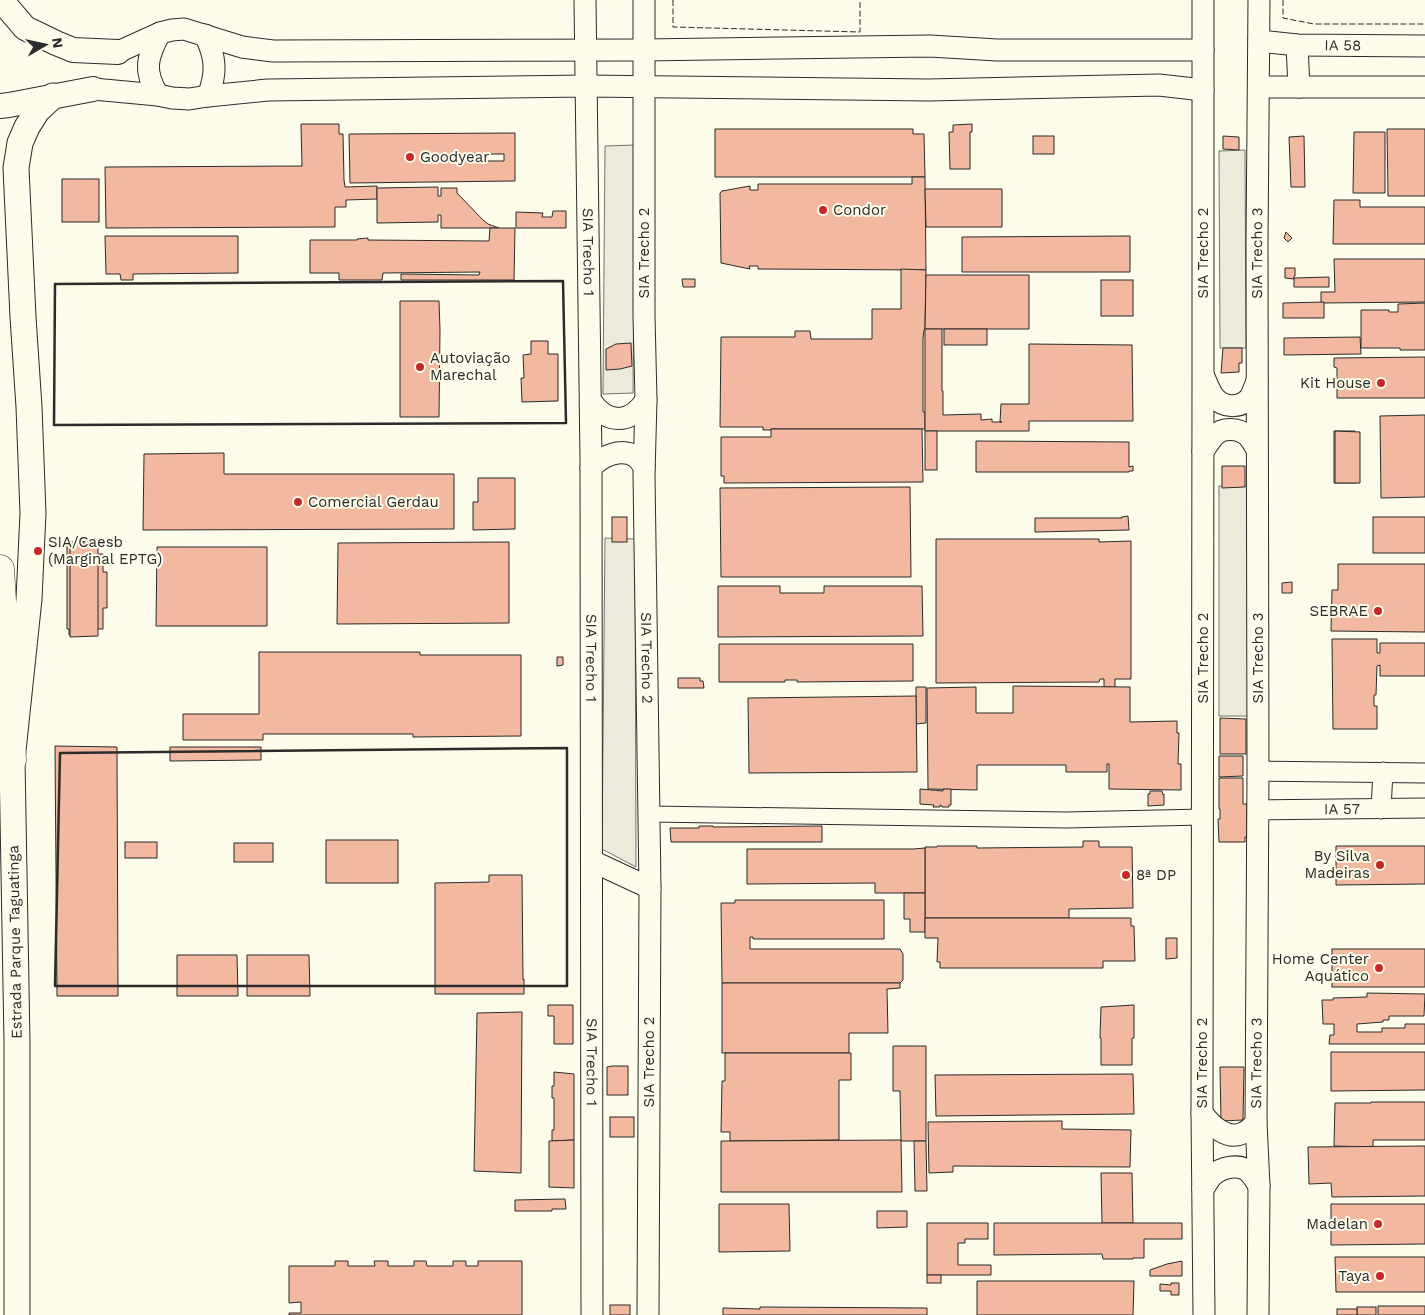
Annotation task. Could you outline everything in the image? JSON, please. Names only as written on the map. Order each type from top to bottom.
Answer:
[{"type":"highway","points":[[12,760],[29,599],[33,512],[23,316],[8,161],[37,111],[53,96]]},
{"type":"highway","name":"Estrada Parque Taguatinga","points":[[0,568],[12,760],[17,1043],[17,1315]]},
{"type":"main road","points":[[1,0],[25,28],[56,44],[73,50],[118,52],[160,33],[172,30],[184,30],[205,35],[242,48],[273,51],[644,50],[930,46],[997,50],[1203,50]]},
{"type":"main road","name":"SIA Trecho 1","points":[[585,0],[591,401],[592,1315]]},
{"type":"main road","name":"SIA Trecho 2","points":[[644,0],[644,316],[646,400],[644,467],[650,814],[648,1315]]},
{"type":"main road","name":"SIA Trecho 2","points":[[1203,0],[1202,1113],[1204,1315]]},
{"type":"main road","name":"SIA Trecho 3","points":[[1258,1315],[1256,1122],[1258,810],[1257,243],[1260,0]]},
{"type":"main road","points":[[158,96],[148,74],[148,62],[152,48],[160,33]]},
{"type":"main road","points":[[205,35],[212,49],[215,64],[213,83],[208,96]]},
{"type":"main road","name":"IA 58","points":[[1259,41],[1297,45],[1425,46]]},
{"type":"main road","points":[[1297,45],[1299,87]]},
{"type":"main road","points":[[0,106],[94,89],[188,99],[268,90],[586,86],[929,90],[1159,86],[1203,90]]},
{"type":"main road","points":[[1259,86],[1425,87]]},
{"type":"main road","points":[[1203,376],[1215,398],[1225,404],[1234,406],[1242,404],[1250,398],[1258,380]]},
{"type":"main road","points":[[591,401],[597,410],[605,415],[624,418],[634,415],[646,400]]},
{"type":"main road","points":[[1203,451],[1216,434],[1224,430],[1234,430],[1248,436],[1257,449]]},
{"type":"main road","points":[[591,468],[598,460],[612,454],[625,453],[636,457],[644,467]]},
{"type":"main road","points":[[592,861],[650,888]]},
{"type":"main road","points":[[1202,1113],[1210,1124],[1225,1134],[1242,1134],[1256,1122]]},
{"type":"main road","points":[[1203,1189],[1212,1175],[1234,1167],[1242,1167],[1258,1186]]},
{"type":"street","points":[[1258,771],[1425,773]]},
{"type":"street","points":[[1381,809],[1383,772]]},
{"type":"street","name":"IA 57","points":[[1258,810],[1425,808]]},
{"type":"street","points":[[650,814],[1066,820],[1203,817]]},
{"type":"shaded area","points":[[635,145],[633,393],[603,394],[605,146]]},
{"type":"shaded area","points":[[1245,150],[1246,348],[1220,348],[1219,151]]},
{"type":"shaded area","points":[[1219,486],[1248,486],[1248,716],[1219,716]]},
{"type":"shaded area","points":[[605,538],[635,539],[636,867],[602,849]]},
{"type":"building","points":[[301,124],[339,124],[339,134],[343,134],[345,187],[377,186],[377,199],[346,200],[346,207],[335,207],[335,227],[106,228],[105,167],[302,166]]},
{"type":"building","points":[[972,124],[972,132],[970,132],[970,169],[950,169],[949,132],[953,132],[953,125]]},
{"type":"building","points":[[715,129],[913,129],[913,134],[924,134],[925,177],[715,177]]},
{"type":"building","points":[[1387,129],[1425,129],[1425,196],[1388,196]]},
{"type":"building","points":[[1354,132],[1385,132],[1385,193],[1353,193]]},
{"type":"building","name":"Goodyear","points":[[515,133],[515,181],[350,183],[349,134]],"holes":[[[471,154],[504,154],[504,161],[472,161]]]},
{"type":"building","points":[[1033,136],[1054,136],[1054,154],[1033,154]]},
{"type":"building","points":[[1223,136],[1239,137],[1239,150],[1223,149]]},
{"type":"building","points":[[1304,136],[1305,187],[1291,187],[1289,137]]},
{"type":"building","name":"Condor","points":[[912,177],[925,177],[926,270],[758,269],[758,266],[749,266],[750,269],[721,263],[720,193],[722,191],[750,186],[750,190],[758,190],[758,184],[912,184]]},
{"type":"building","points":[[62,179],[99,179],[99,222],[62,222]]},
{"type":"building","points":[[438,187],[438,196],[441,196],[441,188],[457,188],[457,193],[483,220],[499,228],[441,228],[441,215],[438,215],[438,222],[377,223],[377,188]]},
{"type":"building","points":[[925,189],[1002,189],[1002,227],[926,227]]},
{"type":"building","points":[[1334,200],[1360,200],[1360,207],[1425,207],[1425,244],[1333,244]]},
{"type":"building","points":[[553,211],[566,211],[566,228],[516,228],[516,212],[543,213],[542,217],[552,217]]},
{"type":"building","points":[[490,228],[515,228],[514,280],[401,280],[401,274],[479,275],[480,272],[383,273],[382,280],[339,280],[339,273],[310,273],[310,240],[357,240],[368,238],[368,240],[489,241]]},
{"type":"building","points":[[1286,232],[1292,238],[1288,242],[1284,238]]},
{"type":"building","points":[[105,236],[238,236],[238,273],[133,274],[133,280],[121,280],[120,274],[106,274]]},
{"type":"building","points":[[1130,236],[1130,272],[962,272],[962,237]]},
{"type":"building","points":[[1334,259],[1425,259],[1425,302],[1321,303],[1321,292],[1335,292]]},
{"type":"building","points":[[1285,268],[1295,268],[1294,279],[1285,278]]},
{"type":"building","points":[[901,269],[926,270],[925,329],[923,339],[923,412],[925,412],[925,429],[763,430],[763,427],[720,427],[721,337],[795,337],[795,331],[810,331],[811,339],[872,339],[872,309],[901,309]]},
{"type":"building","points":[[926,275],[1029,275],[1029,329],[925,329]]},
{"type":"building","points":[[1329,277],[1329,287],[1294,287],[1294,278]]},
{"type":"building","points":[[682,279],[695,279],[695,287],[683,287]]},
{"type":"building","points":[[1101,280],[1133,280],[1133,316],[1101,316]]},
{"type":"building","name":"Autoviação Marechal","points":[[400,301],[439,301],[439,417],[400,417]]},
{"type":"building","points":[[1324,302],[1324,318],[1283,318],[1283,303]]},
{"type":"building","points":[[1425,303],[1425,350],[1361,348],[1361,310],[1389,310],[1389,312],[1398,312],[1398,304]]},
{"type":"building","points":[[925,329],[942,329],[943,415],[981,414],[981,420],[992,419],[992,422],[1000,422],[1001,404],[1029,404],[1029,344],[1132,345],[1133,421],[1029,421],[1029,431],[925,431]]},
{"type":"building","points":[[944,329],[987,329],[987,345],[944,345]]},
{"type":"building","points":[[1360,337],[1361,354],[1284,355],[1284,338]]},
{"type":"building","points":[[531,341],[548,341],[548,354],[558,354],[558,401],[522,402],[521,378],[524,378],[523,355],[531,354]]},
{"type":"building","points":[[631,343],[632,366],[606,370],[606,349],[616,344]]},
{"type":"building","points":[[1223,348],[1242,348],[1242,363],[1239,363],[1239,372],[1221,373]]},
{"type":"building","name":"Kit House","points":[[1425,357],[1425,398],[1337,398],[1337,368],[1334,367],[1334,358]]},
{"type":"building","points":[[1425,415],[1425,497],[1381,498],[1380,416]]},
{"type":"building","points":[[771,429],[922,429],[923,482],[724,483],[724,476],[721,476],[721,437],[771,437]]},
{"type":"building","points":[[925,431],[937,431],[937,470],[925,470]]},
{"type":"building","points":[[1334,431],[1355,431],[1356,483],[1334,483]]},
{"type":"building","points":[[1335,431],[1360,432],[1360,483],[1335,483]]},
{"type":"building","points":[[976,441],[1129,442],[1129,467],[1133,466],[1133,471],[976,472]]},
{"type":"building","name":"Comercial Gerdau","points":[[224,453],[224,474],[454,474],[454,529],[143,530],[144,454]]},
{"type":"building","points":[[1222,466],[1245,466],[1245,487],[1222,488]]},
{"type":"building","points":[[478,478],[515,478],[515,529],[473,530],[473,502],[478,502]]},
{"type":"building","points":[[910,487],[911,577],[721,577],[720,488]]},
{"type":"building","points":[[1128,516],[1129,530],[1035,532],[1035,518],[1122,518]]},
{"type":"building","points":[[612,517],[627,517],[627,542],[612,542]]},
{"type":"building","points":[[1373,517],[1425,517],[1425,553],[1373,553]]},
{"type":"building","points":[[936,539],[1099,539],[1099,542],[1131,541],[1131,679],[1115,679],[1115,687],[1104,687],[1104,679],[1100,679],[1099,682],[936,683]]},
{"type":"building","points":[[96,541],[96,554],[103,554],[103,572],[107,572],[107,608],[103,608],[103,629],[95,629],[95,635],[69,635],[69,629],[67,629],[67,542]]},
{"type":"building","points":[[509,542],[509,623],[337,624],[338,543]]},
{"type":"building","points":[[70,543],[98,543],[98,636],[70,637]]},
{"type":"building","points":[[157,547],[267,547],[267,626],[156,626]]},
{"type":"building","name":"SEBRAE","points":[[1338,564],[1425,564],[1425,632],[1331,631],[1332,590],[1338,590]]},
{"type":"building","points":[[1292,582],[1292,593],[1282,593],[1282,583]]},
{"type":"building","points":[[718,586],[780,586],[780,593],[824,593],[824,586],[922,586],[923,636],[718,637]]},
{"type":"building","points":[[1332,639],[1377,639],[1377,653],[1380,653],[1380,643],[1425,643],[1425,676],[1380,676],[1380,665],[1377,666],[1374,706],[1377,706],[1377,729],[1333,729]]},
{"type":"building","points":[[719,644],[913,644],[913,681],[797,682],[797,680],[785,680],[785,682],[719,682]]},
{"type":"building","points":[[259,652],[420,652],[420,655],[521,655],[521,736],[413,737],[413,734],[263,734],[263,740],[183,740],[183,714],[259,714]]},
{"type":"building","points":[[557,657],[563,657],[563,665],[557,666]]},
{"type":"building","points":[[678,678],[700,678],[700,681],[703,681],[704,688],[678,688]]},
{"type":"building","points":[[1013,686],[1130,687],[1130,722],[1177,721],[1177,733],[1179,733],[1178,764],[1181,764],[1181,790],[1109,789],[1109,764],[1107,764],[1107,772],[1066,772],[1066,765],[977,765],[977,790],[928,789],[927,688],[976,687],[976,713],[1013,713]]},
{"type":"building","points":[[916,687],[926,687],[926,723],[916,724]]},
{"type":"building","points":[[916,696],[917,772],[749,773],[748,698]]},
{"type":"building","points":[[1220,718],[1246,719],[1246,754],[1220,754]]},
{"type":"building","points":[[55,746],[117,747],[118,996],[57,996]]},
{"type":"building","points":[[170,747],[261,747],[261,760],[170,761]]},
{"type":"building","points":[[1219,756],[1243,756],[1243,776],[1219,777]]},
{"type":"building","points":[[1219,778],[1243,778],[1243,804],[1247,804],[1247,837],[1245,837],[1245,842],[1219,842]]},
{"type":"building","points":[[920,789],[943,791],[943,789],[951,789],[951,805],[949,807],[942,807],[940,805],[940,807],[933,807],[934,805],[920,804]]},
{"type":"building","points":[[1150,791],[1162,791],[1164,794],[1164,805],[1148,806],[1148,794],[1150,794]]},
{"type":"building","points":[[699,826],[822,826],[822,842],[671,842],[670,828],[699,828]]},
{"type":"building","points":[[326,840],[398,840],[398,883],[326,883]]},
{"type":"building","points":[[1083,841],[1099,841],[1099,847],[1132,847],[1133,908],[1069,909],[1069,918],[925,918],[925,847],[1083,847]]},
{"type":"building","points":[[125,842],[157,842],[157,858],[125,858]]},
{"type":"building","points":[[234,843],[273,843],[273,862],[234,862]]},
{"type":"building","name":"By Silva Madeiras","points":[[1336,846],[1425,846],[1425,884],[1336,885]]},
{"type":"building","points":[[925,848],[925,893],[875,893],[875,883],[747,884],[747,849]]},
{"type":"building","points":[[489,875],[522,875],[524,994],[435,994],[435,883],[489,882]]},
{"type":"building","points":[[904,893],[925,893],[925,932],[910,932],[910,919],[904,919]]},
{"type":"building","points":[[735,900],[884,900],[884,939],[753,939],[753,937],[750,937],[750,949],[900,949],[903,954],[903,980],[900,983],[722,983],[721,903],[735,903]]},
{"type":"building","points":[[925,918],[1131,918],[1131,926],[1134,926],[1135,961],[1103,961],[1103,968],[940,968],[940,962],[937,962],[938,938],[925,938]]},
{"type":"building","points":[[1166,938],[1177,938],[1177,958],[1166,959]]},
{"type":"building","name":"Home Center Aquático","points":[[1332,949],[1425,949],[1425,987],[1332,987]]},
{"type":"building","points":[[177,955],[237,955],[238,996],[177,996]]},
{"type":"building","points":[[247,955],[309,955],[310,996],[247,996]]},
{"type":"building","points":[[722,983],[900,983],[900,988],[887,989],[888,1033],[849,1033],[849,1053],[722,1053]]},
{"type":"building","points":[[1367,993],[1425,994],[1424,1016],[1389,1016],[1389,1020],[1383,1020],[1383,1022],[1357,1024],[1357,1032],[1382,1032],[1382,1028],[1405,1028],[1405,1024],[1425,1024],[1425,1044],[1329,1044],[1330,1035],[1334,1035],[1334,1024],[1323,1024],[1322,1000],[1367,997]]},
{"type":"building","points":[[548,1005],[573,1005],[573,1044],[554,1044],[554,1016],[548,1016]]},
{"type":"building","points":[[1134,1005],[1132,1065],[1101,1065],[1101,1007]]},
{"type":"building","points":[[522,1012],[521,1173],[474,1171],[477,1013]]},
{"type":"building","points":[[893,1046],[926,1046],[926,1141],[901,1141],[900,1091],[893,1091]]},
{"type":"building","points":[[1331,1052],[1425,1052],[1425,1090],[1331,1091]]},
{"type":"building","points":[[725,1053],[851,1053],[851,1080],[839,1080],[839,1140],[730,1141],[730,1132],[721,1132],[722,1081],[725,1081]]},
{"type":"building","points":[[628,1066],[628,1095],[607,1095],[607,1067]]},
{"type":"building","points":[[1220,1067],[1244,1067],[1243,1120],[1221,1121]]},
{"type":"building","points":[[554,1072],[574,1074],[574,1140],[552,1141],[552,1130],[554,1130],[552,1086],[554,1086]]},
{"type":"building","points":[[1133,1074],[1134,1114],[936,1116],[935,1075]]},
{"type":"building","points":[[1425,1102],[1425,1140],[1373,1140],[1373,1147],[1334,1146],[1335,1103]]},
{"type":"building","points":[[610,1117],[634,1117],[634,1137],[610,1137]]},
{"type":"building","points":[[1062,1121],[1062,1129],[1131,1130],[1130,1167],[953,1166],[953,1172],[929,1173],[928,1122]]},
{"type":"building","points":[[574,1140],[574,1188],[549,1187],[549,1141]]},
{"type":"building","points":[[901,1140],[902,1192],[721,1192],[721,1141]]},
{"type":"building","points":[[914,1141],[926,1141],[927,1191],[915,1191]]},
{"type":"building","points":[[1425,1146],[1425,1196],[1332,1197],[1331,1183],[1309,1184],[1308,1147]]},
{"type":"building","points":[[1101,1173],[1132,1173],[1133,1223],[1102,1223]]},
{"type":"building","points":[[565,1199],[566,1209],[515,1211],[515,1200]]},
{"type":"building","points":[[719,1204],[789,1204],[790,1251],[719,1252]]},
{"type":"building","name":"Madelan","points":[[1331,1204],[1425,1204],[1425,1244],[1331,1245]]},
{"type":"building","points":[[877,1211],[907,1211],[907,1227],[877,1228]]},
{"type":"building","points":[[927,1223],[988,1223],[988,1239],[965,1239],[965,1243],[958,1243],[958,1265],[991,1265],[991,1275],[927,1275]]},
{"type":"building","points":[[994,1223],[1182,1223],[1182,1239],[1144,1239],[1144,1258],[1133,1259],[1103,1259],[1102,1254],[994,1255]]},
{"type":"building","name":"Taya","points":[[1335,1257],[1425,1257],[1425,1292],[1336,1292]]},
{"type":"building","points":[[335,1261],[348,1261],[348,1266],[375,1266],[374,1261],[388,1261],[388,1266],[414,1266],[414,1261],[426,1261],[427,1266],[453,1266],[453,1261],[466,1261],[466,1266],[478,1266],[478,1261],[522,1261],[522,1315],[289,1315],[289,1313],[301,1313],[301,1302],[289,1303],[289,1266],[335,1266]]},
{"type":"building","points":[[1182,1261],[1182,1276],[1150,1276],[1150,1270]]},
{"type":"building","points":[[927,1275],[941,1275],[941,1283],[927,1283]]},
{"type":"building","points":[[977,1281],[1134,1281],[1133,1315],[977,1315]]},
{"type":"building","points":[[1171,1283],[1179,1283],[1179,1295],[1171,1295],[1171,1291],[1160,1291],[1160,1284],[1171,1285]]},
{"type":"building","points":[[610,1305],[630,1305],[630,1315],[610,1315]]},
{"type":"building","points":[[1378,1306],[1425,1306],[1425,1315],[1378,1315]]},
{"type":"building","points":[[760,1307],[927,1308],[927,1315],[723,1315],[723,1308],[760,1309]]},
{"type":"building","points":[[1357,1307],[1376,1307],[1376,1315],[1357,1315]]},
{"type":"building","points":[[1337,1309],[1357,1309],[1357,1315],[1337,1315]]},
{"type":"fence","points":[[673,0],[673,27],[860,32],[860,0]]},
{"type":"fence","points":[[1283,0],[1283,18],[1314,24],[1425,24]]},
{"type":"wall","points":[[563,281],[566,423],[54,425],[55,284],[563,281]]},
{"type":"wall","points":[[567,748],[567,986],[55,986],[60,753],[567,748]]},
{"type":"place","name":"Goodyear","points":[[410,157]]},
{"type":"place","name":"Condor","points":[[823,210]]},
{"type":"place","name":"Autoviação Marechal","points":[[420,367]]},
{"type":"place","name":"Kit House","points":[[1381,383]]},
{"type":"place","name":"Comercial Gerdau","points":[[298,502]]},
{"type":"place","name":"SIA/Caesb (Marginal EPTG)","points":[[38,551]]},
{"type":"place","name":"SEBRAE","points":[[1378,611]]},
{"type":"place","name":"By Silva Madeiras","points":[[1380,865]]},
{"type":"place","name":"8ª DP","points":[[1126,875]]},
{"type":"place","name":"Home Center Aquático","points":[[1379,968]]},
{"type":"place","name":"Madelan","points":[[1378,1224]]},
{"type":"place","name":"Taya","points":[[1380,1276]]}]
